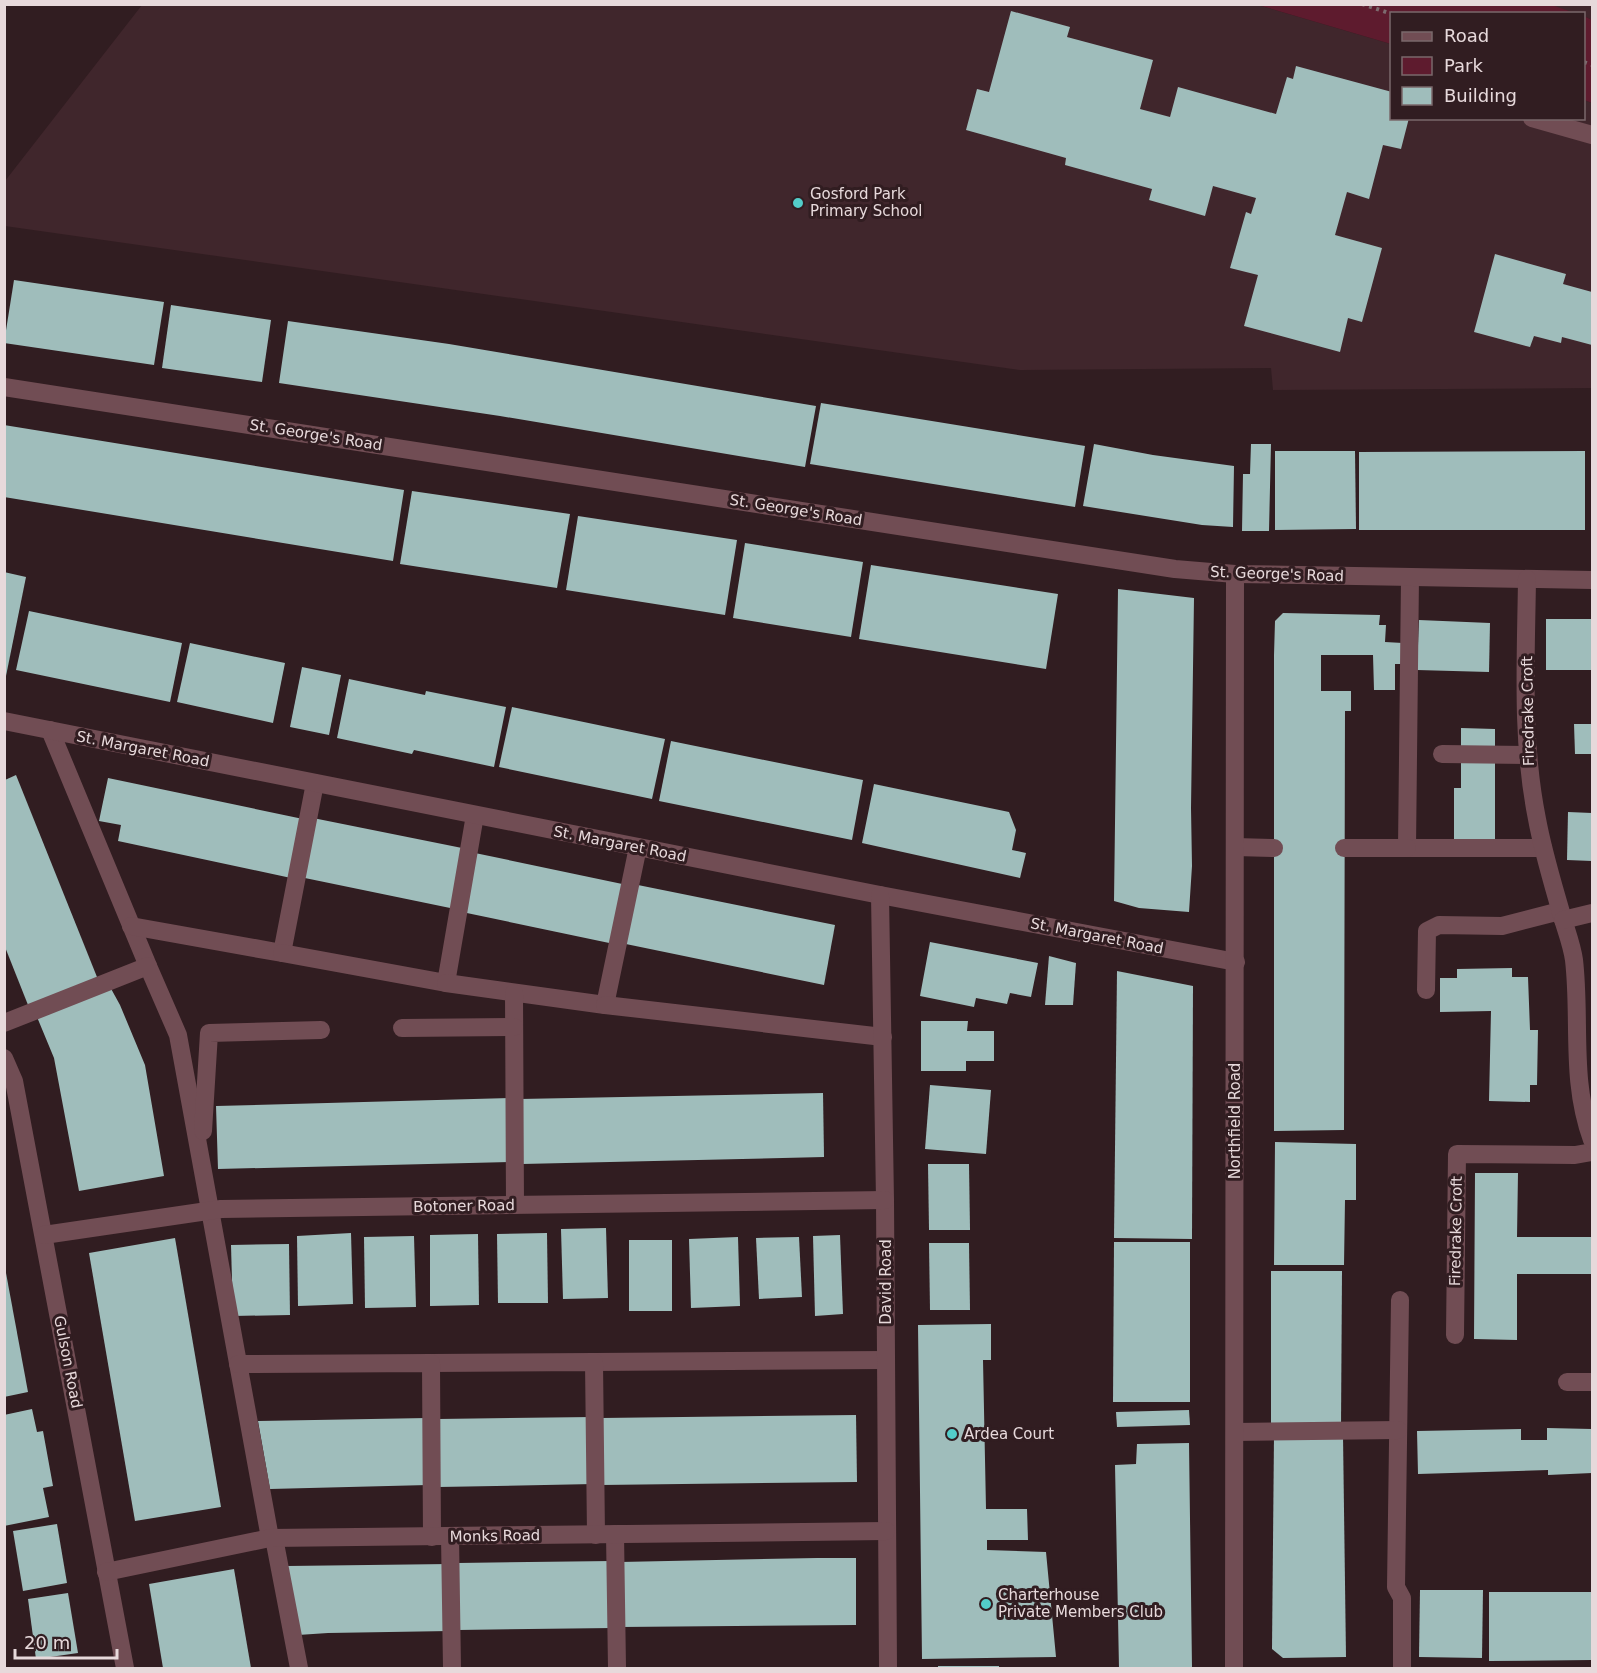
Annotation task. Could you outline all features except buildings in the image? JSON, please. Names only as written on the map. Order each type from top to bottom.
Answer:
[{"type":"street","points":[[1539,120],[1593,135]]},
{"type":"street","name":"St. George's Road","points":[[4,387],[1164,567],[1235,574],[1593,580]]},
{"type":"street","name":"Northfield Road","points":[[1234,1668],[1235,574]]},
{"type":"street","points":[[1407,848],[1410,577]]},
{"type":"street","name":"Firedrake Croft","points":[[1527,579],[1528,755],[1537,819],[1573,957],[1585,1072],[1582,1101],[1593,1140]]},
{"type":"street","name":"St. Margaret Road","points":[[4,721],[880,896],[1236,962]]},
{"type":"street","points":[[50,730],[178,1035],[238,1364],[299,1668]]},
{"type":"street","points":[[1442,753],[1528,755]]},
{"type":"street","points":[[282,953],[315,783]]},
{"type":"street","points":[[446,983],[475,815]]},
{"type":"street","points":[[605,1005],[638,847]]},
{"type":"street","points":[[1235,847],[1274,848]]},
{"type":"street","points":[[1344,848],[1544,848]]},
{"type":"street","name":"David Road","points":[[880,896],[885,1200],[888,1668]]},
{"type":"street","points":[[1426,990],[1427,931],[1439,925],[1502,926],[1562,915],[1593,913]]},
{"type":"street","points":[[131,926],[446,983],[605,1005],[883,1037]]},
{"type":"street","points":[[4,1023],[148,966]]},
{"type":"street","points":[[514,993],[515,1205]]},
{"type":"street","points":[[402,1028],[514,1027]]},
{"type":"street","points":[[201,1160],[209,1033],[321,1030]]},
{"type":"street","name":"Gulson Road","points":[[4,1058],[14,1081],[125,1668]]},
{"type":"street","name":"Firedrake Croft","points":[[1455,1335],[1457,1154],[1575,1155],[1593,1152]]},
{"type":"street","name":"Botoner Road","points":[[44,1235],[210,1211],[885,1200]]},
{"type":"street","points":[[1400,1300],[1396,1587],[1402,1598],[1402,1668]]},
{"type":"street","points":[[238,1364],[886,1360]]},
{"type":"street","points":[[594,1362],[596,1535]]},
{"type":"street","points":[[431,1363],[441,1536],[452,1668]]},
{"type":"street","points":[[1567,1382],[1593,1382]]},
{"type":"street","points":[[1235,1432],[1398,1430]]},
{"type":"street","name":"Monks Road","points":[[106,1572],[272,1538],[886,1531]]},
{"type":"street","points":[[615,1534],[617,1668]]},
{"type":"path","points":[[1362,4],[1390,13]]},
{"type":"shaded area","name":"Gosford Park Primary School","points":[[142,5],[1258,5],[1390,44],[1390,120],[1585,120],[1585,100],[1592,103],[1592,388],[1273,390],[1271,368],[1020,370],[5,226],[5,181]]},
{"type":"shaded area","points":[[1549,5],[1592,5],[1592,20],[1585,16],[1585,12],[1572,12]]},
{"type":"green space","points":[[1549,4],[1572,12],[1390,12],[1390,44],[1258,5]]},
{"type":"green space","points":[[1585,16],[1592,20],[1592,103],[1585,100]]},
{"type":"place","name":"Gosford Park Primary School","points":[[798,203]]},
{"type":"place","name":"Ardea Court","points":[[952,1434]]},
{"type":"place","name":"Charterhouse Private Members Club","points":[[986,1604]]}]
